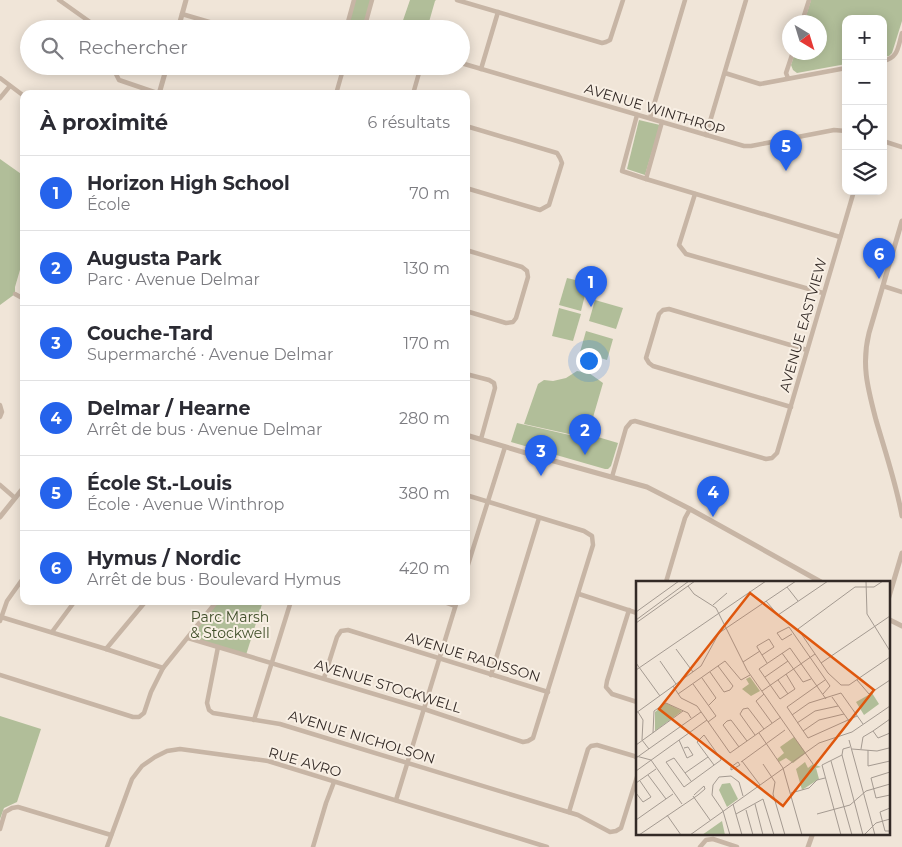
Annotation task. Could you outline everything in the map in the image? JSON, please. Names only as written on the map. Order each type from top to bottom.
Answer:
[{"type":"street","points":[[60,0],[87,20]]},
{"type":"street","points":[[180,20],[186,0]]},
{"type":"street","points":[[348,20],[354,0]]},
{"type":"street","points":[[366,20],[372,0]]},
{"type":"street","points":[[457,0],[602,43],[610,40],[623,0]]},
{"type":"street","points":[[650,118],[685,0]]},
{"type":"street","points":[[706,136],[746,0]]},
{"type":"street","points":[[804,15],[809,0]]},
{"type":"street","points":[[481,68],[498,12]]},
{"type":"street","points":[[182,14],[203,20]]},
{"type":"street","points":[[887,60],[894,57],[902,33]]},
{"type":"street","points":[[788,78],[786,73],[790,60]]},
{"type":"street","name":"AVENUE WINTHROP","points":[[470,65],[744,146],[834,130],[842,131]]},
{"type":"street","points":[[725,73],[760,84],[842,69]]},
{"type":"street","points":[[116,75],[119,80],[150,90]]},
{"type":"street","points":[[160,90],[164,75]]},
{"type":"street","points":[[337,90],[341,75]]},
{"type":"street","points":[[414,90],[419,75]]},
{"type":"street","points":[[0,78],[20,93]]},
{"type":"street","points":[[0,98],[10,86]]},
{"type":"street","points":[[637,115],[622,171],[840,237]]},
{"type":"street","points":[[646,179],[662,122]]},
{"type":"street","points":[[470,127],[557,153],[562,163],[549,205],[540,210],[470,189]]},
{"type":"street","points":[[887,142],[902,147]]},
{"type":"street","points":[[695,194],[679,245],[686,254],[823,293]]},
{"type":"street","name":"AVENUE EASTVIEW","points":[[612,477],[626,428],[631,422],[635,421],[766,459],[772,458],[777,453],[853,195]]},
{"type":"street","points":[[902,221],[882,286],[865,356],[865,371],[869,391],[902,516]]},
{"type":"street","points":[[470,251],[522,267],[527,271],[528,277],[516,318],[513,322],[506,323],[470,312]]},
{"type":"street","points":[[882,286],[902,292]]},
{"type":"street","points":[[16,294],[20,296]]},
{"type":"street","points":[[791,407],[653,366],[646,358],[651,339],[659,314],[663,310],[669,309],[807,350]]},
{"type":"street","points":[[470,375],[489,380],[494,383],[495,388],[481,439]]},
{"type":"street","points":[[0,405],[2,412],[0,417]]},
{"type":"street","points":[[470,436],[647,487],[819,581]]},
{"type":"street","points":[[470,550],[488,502],[505,447]]},
{"type":"street","points":[[0,485],[15,498]]},
{"type":"street","points":[[0,517],[20,491]]},
{"type":"street","points":[[470,496],[539,518],[491,675]]},
{"type":"street","points":[[666,581],[685,518],[690,509]]},
{"type":"street","name":"AVENUE RADISSON","points":[[324,678],[337,637],[341,631],[348,630],[548,692],[593,545],[592,536],[584,532],[539,518]]},
{"type":"street","points":[[890,594],[902,554]]},
{"type":"street","points":[[20,582],[7,600],[1,619],[52,632],[163,668]]},
{"type":"street","points":[[579,594],[636,613]]},
{"type":"street","points":[[52,632],[72,605]]},
{"type":"street","points":[[106,649],[143,605]]},
{"type":"street","points":[[0,675],[133,717],[139,717],[144,713],[163,668],[214,605]]},
{"type":"street","points":[[254,720],[290,605]]},
{"type":"street","points":[[396,800],[456,605]]},
{"type":"street","points":[[629,610],[606,681],[606,687],[612,694],[636,702]]},
{"type":"street","points":[[890,619],[902,626]]},
{"type":"street","name":"AVENUE STOCKWELL","points":[[188,638],[424,708],[523,742],[532,738],[548,692]]},
{"type":"street","name":"AVENUE NICHOLSON","points":[[218,647],[207,703],[209,710],[213,713],[280,724],[407,762],[578,815],[610,832],[621,828],[636,779]]},
{"type":"street","points":[[569,812],[588,750],[591,746],[596,745],[636,757]]},
{"type":"street","name":"RUE AVRO","points":[[107,847],[132,779],[142,766],[155,757],[167,751],[180,749],[268,761],[547,847]]},
{"type":"street","points":[[312,847],[334,782]]},
{"type":"street","points":[[0,830],[5,812],[18,807],[111,835]]},
{"type":"street","points":[[808,847],[813,834]]},
{"type":"street","points":[[700,847],[706,840],[713,839],[737,847]]},
{"type":"green space","points":[[354,0],[372,0],[366,20],[348,20]]},
{"type":"green space","points":[[410,0],[436,0],[430,20],[403,20]]},
{"type":"green space","points":[[811,0],[902,0],[902,21],[892,53],[889,56],[887,56],[887,15],[842,15],[842,65],[797,73],[791,65],[793,60],[827,60],[827,15],[806,15]]},
{"type":"green space","points":[[639,120],[660,125],[645,175],[627,169]]},
{"type":"green space","points":[[0,159],[20,173],[20,270],[15,294],[0,305]]},
{"type":"green space","points":[[567,278],[588,283],[581,311],[559,305]]},
{"type":"green space","points":[[595,300],[623,308],[616,329],[589,321]]},
{"type":"green space","points":[[559,308],[581,314],[573,341],[552,336]]},
{"type":"green space","points":[[586,331],[613,339],[607,360],[580,352]]},
{"type":"green space","points":[[577,371],[589,373],[603,383],[587,438],[524,424],[538,384],[544,380],[553,381],[566,378]]},
{"type":"green space","points":[[517,423],[587,439],[589,434],[618,443],[611,466],[605,469],[511,442]]},
{"type":"green space","name":"Parc Marsh & Stockwell","points":[[215,605],[262,605],[246,655],[188,638]]},
{"type":"green space","points":[[0,716],[41,729],[17,802],[4,808],[0,819]]},
{"type":"place","name":"École St.-Louis","points":[[786,171]]},
{"type":"place","name":"Hymus / Nordic","points":[[879,279]]},
{"type":"place","name":"Horizon High School","points":[[591,307]]},
{"type":"place","name":"Augusta Park","points":[[585,455]]},
{"type":"place","name":"Couche-Tard","points":[[541,476]]},
{"type":"place","name":"Delmar / Hearne","points":[[713,517]]}]
